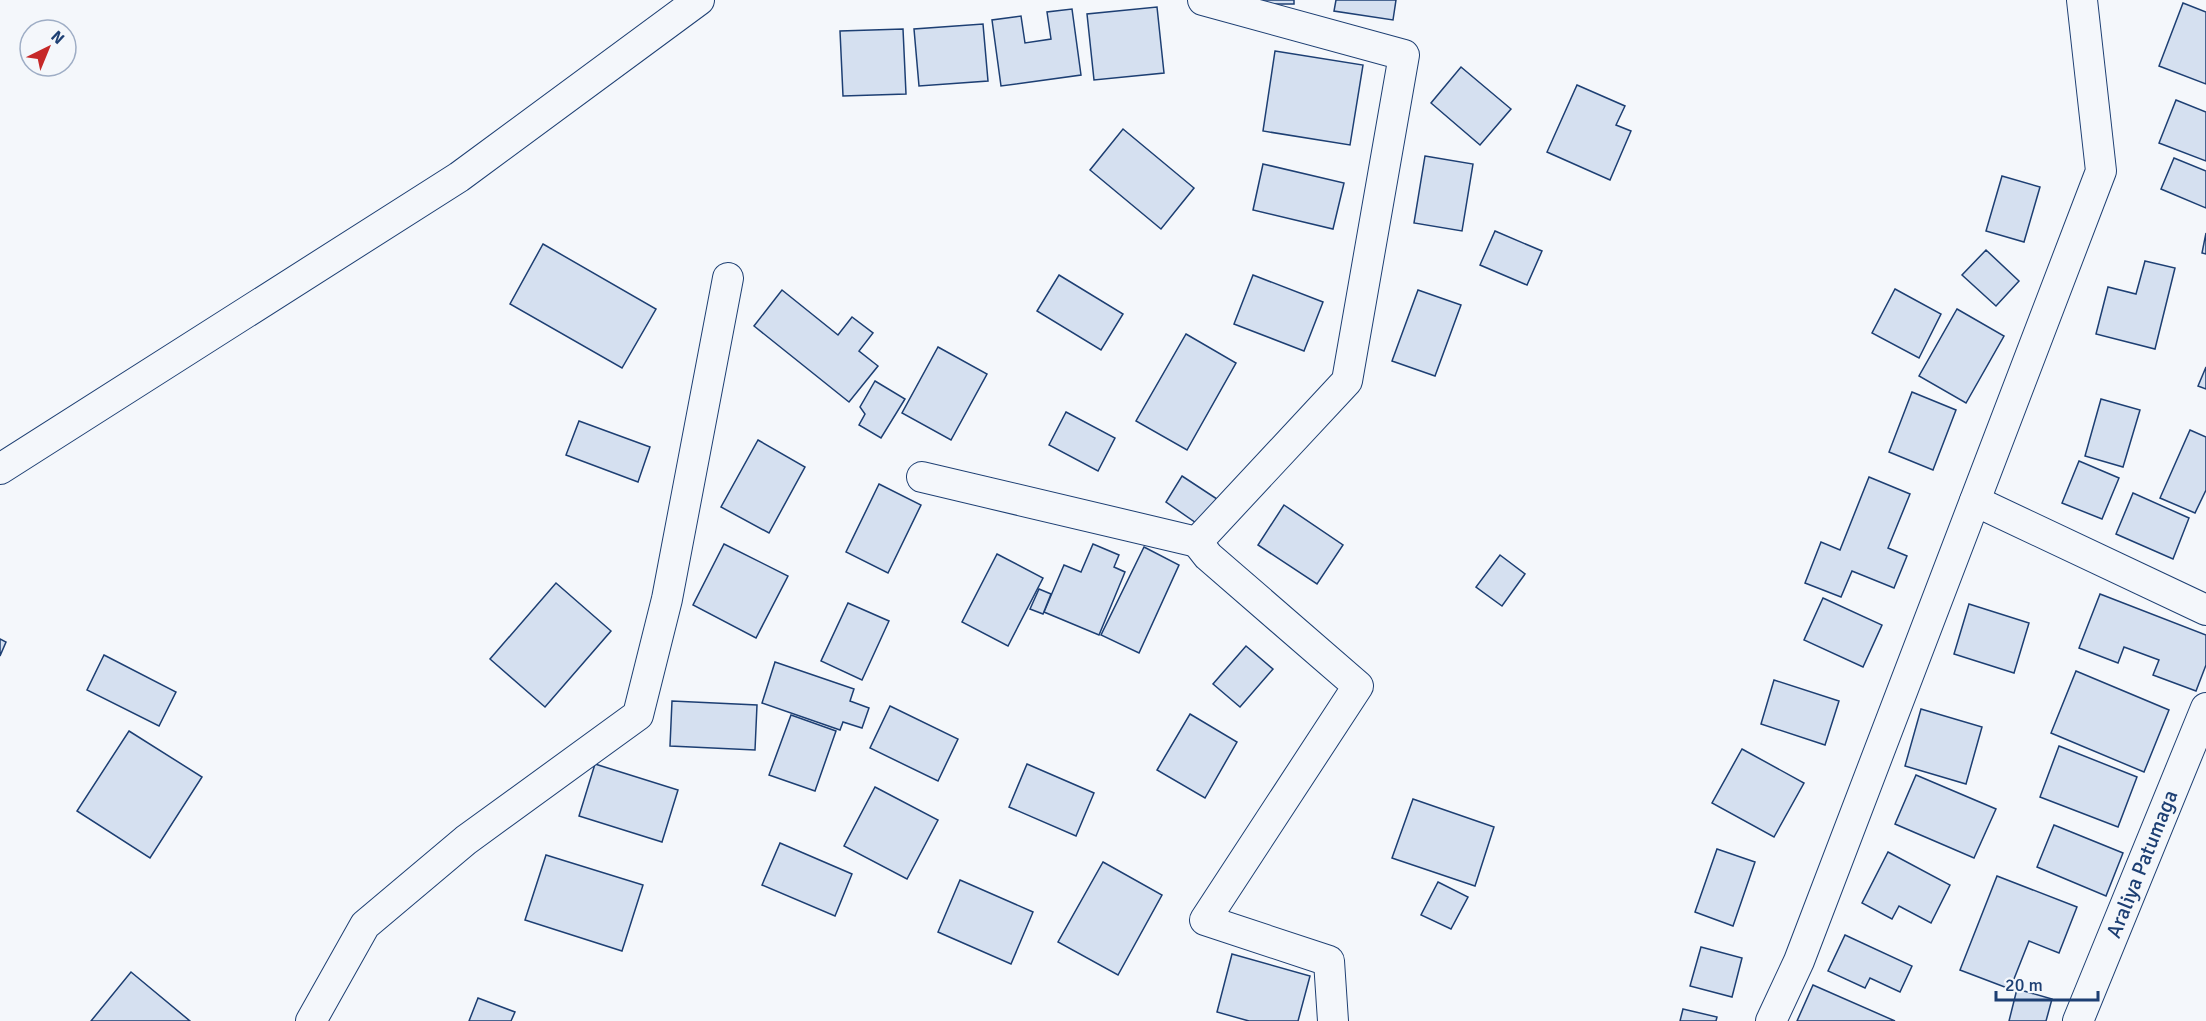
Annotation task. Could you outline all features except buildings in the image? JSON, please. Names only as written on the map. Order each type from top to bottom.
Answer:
[{"type":"street","points":[[0,469],[459,177],[699,0]]},
{"type":"street","points":[[1197,542],[1347,381],[1404,55],[1203,0]]},
{"type":"street","points":[[1771,1021],[1799,961],[2101,171],[2082,0]]},
{"type":"street","points":[[311,1021],[365,925],[474,833],[638,715],[667,599],[728,278]]},
{"type":"street","points":[[922,477],[1197,542],[1208,556],[1358,686],[1205,920],[1329,961],[1333,1021]]},
{"type":"street","points":[[1975,501],[2206,610]]},
{"type":"street","name":"Araliya Patumaga","points":[[2078,1021],[2206,708]]}]
